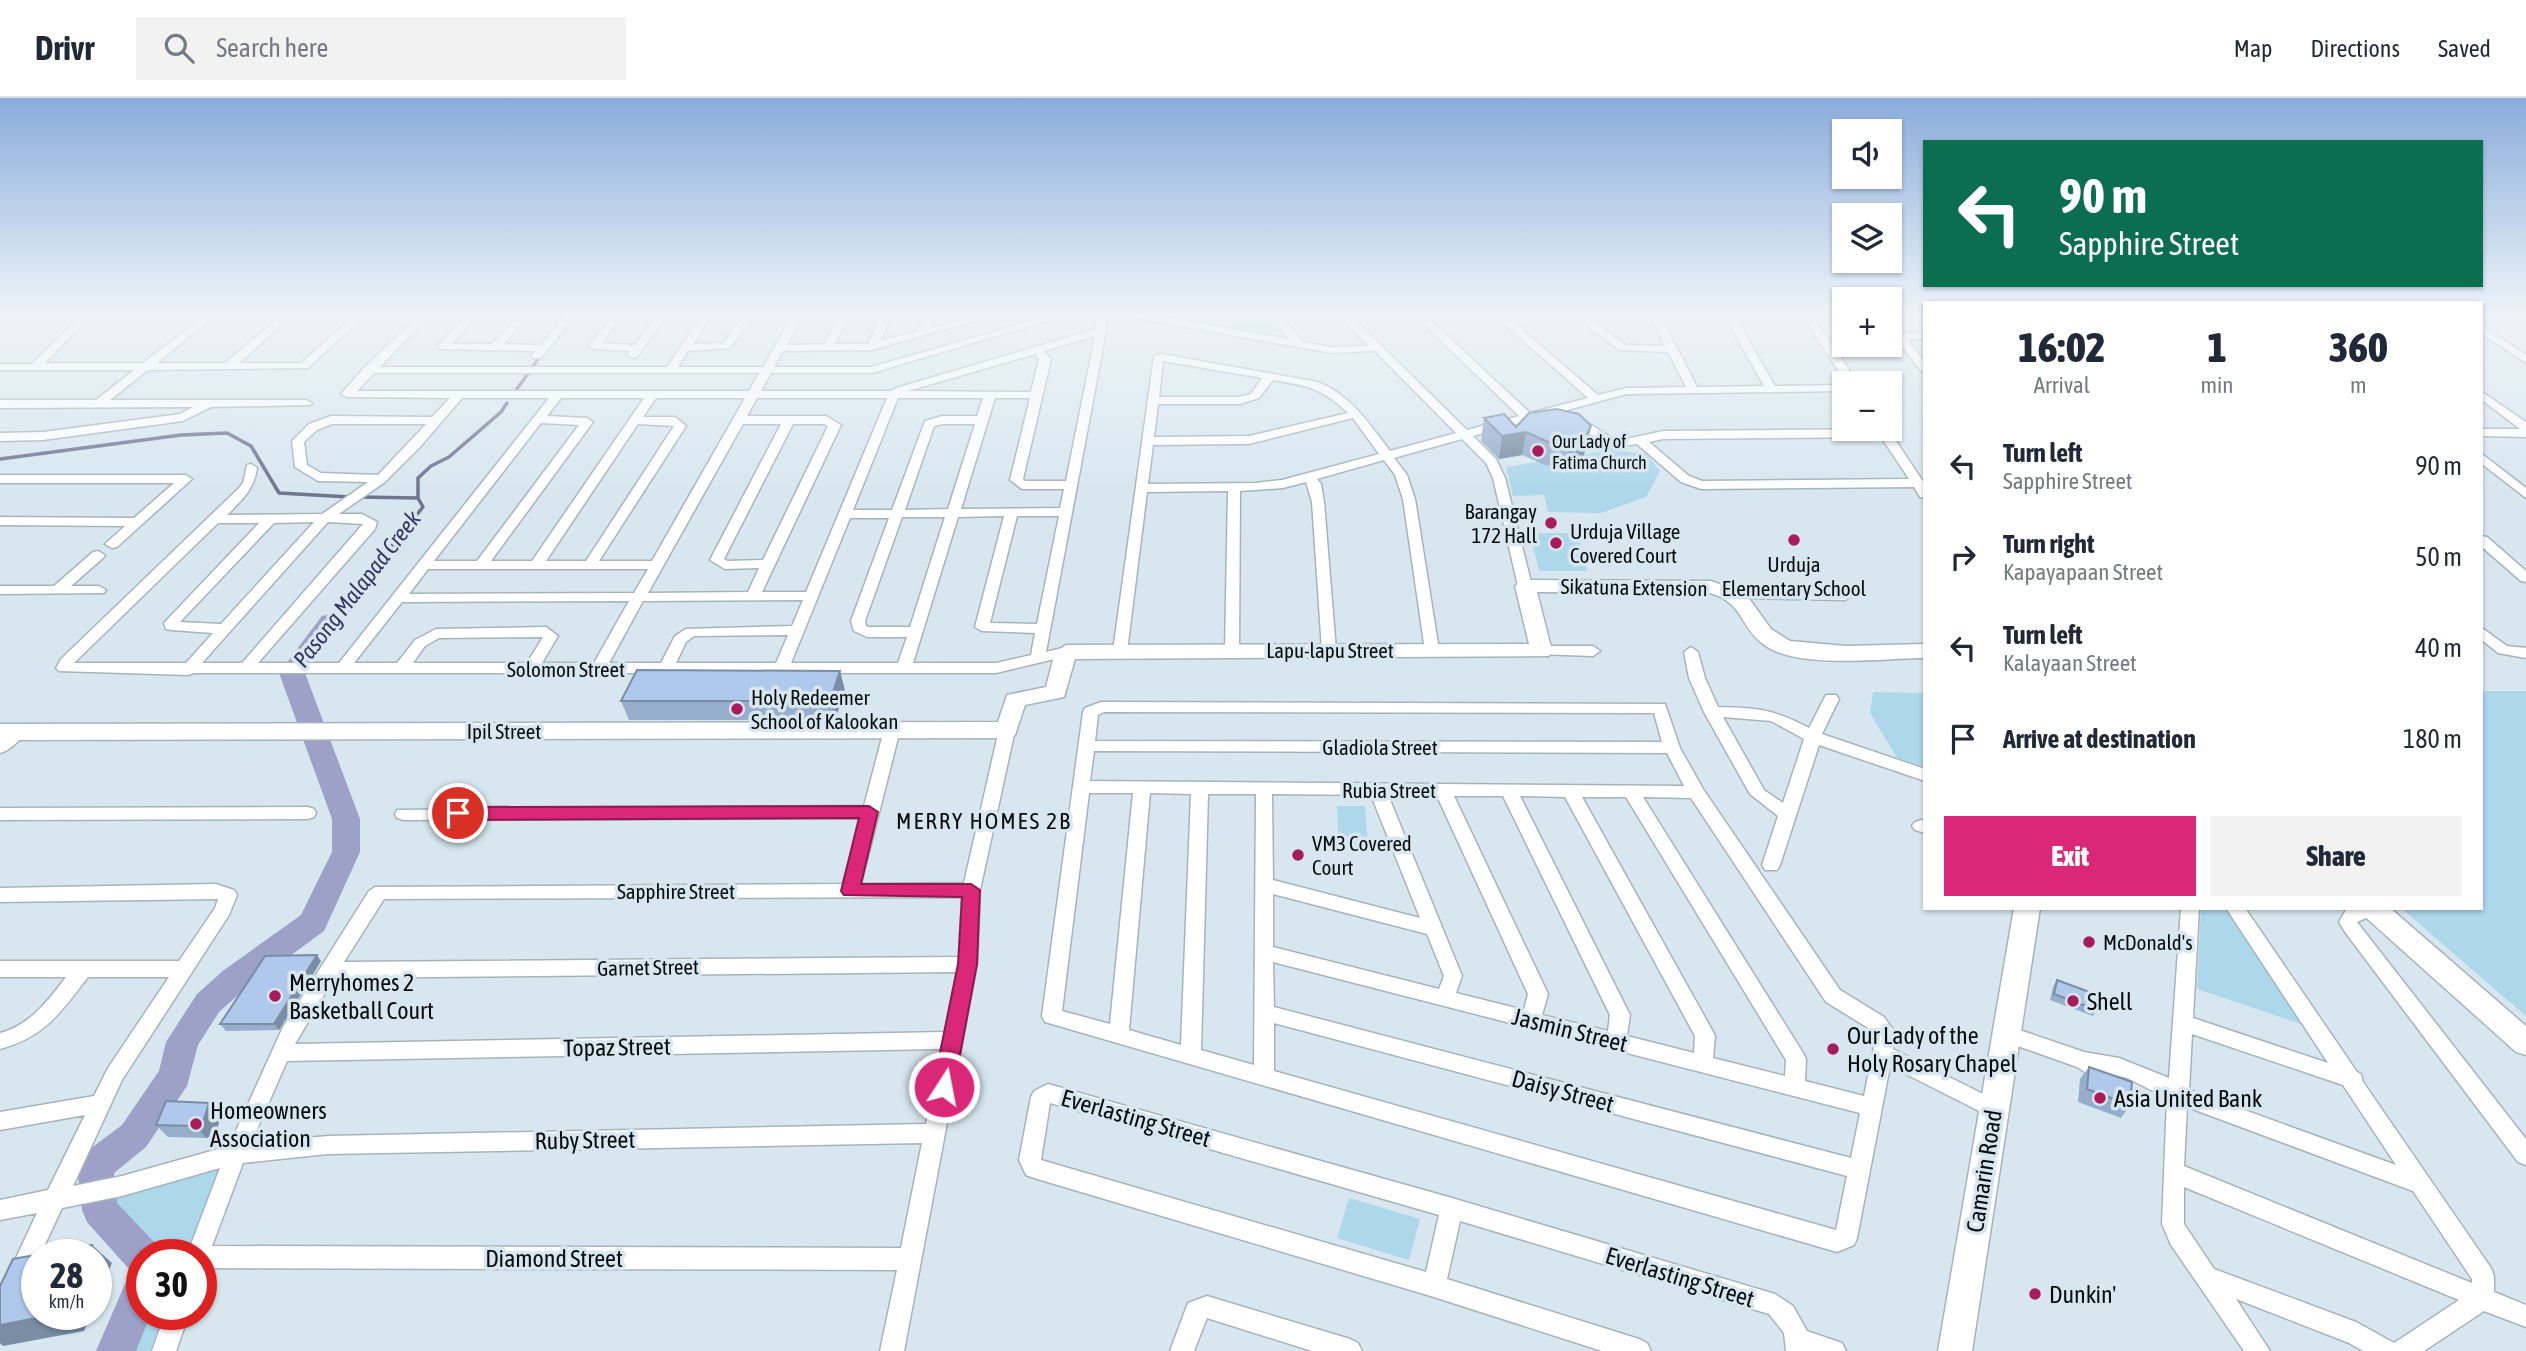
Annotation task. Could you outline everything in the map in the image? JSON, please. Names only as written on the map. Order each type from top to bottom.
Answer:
[{"type":"street","points":[[98,404],[136,373]]},
{"type":"street","points":[[365,373],[347,394],[1038,395]]},
{"type":"street","points":[[598,669],[765,373]]},
{"type":"street","points":[[782,668],[894,395],[900,390],[955,373]]},
{"type":"street","points":[[1042,373],[1016,480],[1022,485],[1072,485]]},
{"type":"street","points":[[1038,657],[1093,373]]},
{"type":"street","points":[[1120,651],[1157,373]]},
{"type":"street","points":[[1256,373],[1324,388],[1356,414],[1401,474],[1409,499],[1432,650]]},
{"type":"street","points":[[1402,373],[1481,447],[1496,469],[1541,650]]},
{"type":"street","points":[[1481,373],[1527,417]]},
{"type":"street","points":[[1567,373],[1595,398]]},
{"type":"street","points":[[1684,373],[1692,388]]},
{"type":"street","points":[[1763,373],[1771,388]]},
{"type":"street","points":[[1155,400],[1240,401],[1255,396],[1270,376]]},
{"type":"street","points":[[1142,488],[1270,486],[1310,478],[1388,454],[1626,391],[1832,388]]},
{"type":"street","points":[[188,670],[325,518],[381,479],[458,395]]},
{"type":"street","points":[[342,669],[557,395]]},
{"type":"street","points":[[536,565],[652,395]]},
{"type":"street","points":[[904,668],[990,395]]},
{"type":"street","points":[[2483,396],[2526,431]]},
{"type":"street","points":[[0,437],[43,436],[183,417],[209,403]]},
{"type":"street","points":[[0,404],[306,403]]},
{"type":"street","points":[[1561,408],[1610,444],[1663,435],[1832,432]]},
{"type":"street","points":[[1148,441],[1249,440],[1356,414]]},
{"type":"street","points":[[481,565],[587,422],[538,419]]},
{"type":"street","points":[[381,479],[318,477],[301,467],[298,441],[313,427],[331,420],[436,421]]},
{"type":"street","points":[[590,565],[680,426],[675,421],[637,420]]},
{"type":"street","points":[[738,420],[827,420],[835,425],[752,596]]},
{"type":"street","points":[[916,632],[867,632],[858,625],[929,424],[942,420],[983,420]]},
{"type":"street","points":[[767,564],[725,565],[717,560],[788,421]]},
{"type":"street","points":[[2483,433],[2526,431]]},
{"type":"street","points":[[1640,440],[1685,479],[1701,485],[1922,488]]},
{"type":"street","points":[[1891,441],[1922,488]]},
{"type":"street","points":[[2483,459],[2526,494]]},
{"type":"street","points":[[218,519],[246,489],[251,468]]},
{"type":"street","points":[[1310,478],[1315,484],[1318,502],[1329,650]]},
{"type":"street","points":[[0,479],[186,479],[111,544]]},
{"type":"street","points":[[1232,651],[1234,488]]},
{"type":"street","points":[[846,513],[1067,512]]},
{"type":"street","points":[[1011,513],[982,628],[1043,629]]},
{"type":"street","points":[[218,519],[362,518],[370,522],[368,529],[245,670]]},
{"type":"street","name":"Solomon Street","points":[[218,519],[66,662],[64,668],[245,670],[1004,667],[1066,652]]},
{"type":"street","points":[[225,629],[171,626],[270,519]]},
{"type":"street","points":[[0,521],[136,522]]},
{"type":"street","points":[[2483,541],[2526,578]]},
{"type":"street","points":[[58,590],[98,555]]},
{"type":"street","points":[[424,565],[657,565]]},
{"type":"street","name":"Sikatuna Extension","points":[[1525,586],[1696,586],[1737,595],[1749,605],[1764,634],[1779,646],[1802,650],[1923,651]]},
{"type":"street","points":[[0,590],[99,590]]},
{"type":"street","points":[[1737,595],[1845,596]]},
{"type":"street","points":[[398,598],[811,596]]},
{"type":"street","points":[[666,668],[680,639],[691,632],[797,630]]},
{"type":"street","points":[[401,669],[419,643],[436,634],[546,632],[551,636],[531,669]]},
{"type":"street","points":[[2483,634],[2503,650],[2526,653]]},
{"type":"street","name":"Lapu-lapu Street","points":[[1066,652],[1593,651]]},
{"type":"street","points":[[892,1351],[907,1259],[968,964],[971,890],[1007,730],[1015,699],[1056,692],[1066,652]]},
{"type":"street","points":[[1691,652],[1697,678],[1712,712],[1758,794],[1787,814]]},
{"type":"street","points":[[1771,865],[1813,737],[1831,699]]},
{"type":"street","points":[[1660,708],[1672,748],[1696,792],[1833,996],[1883,1028],[1887,1041],[1846,1238],[1837,1241],[1052,1017],[1091,712],[1094,709],[1660,708]]},
{"type":"street","points":[[1712,712],[1760,713],[1776,717],[1813,737],[1923,774]]},
{"type":"street","points":[[850,891],[892,730]]},
{"type":"street","name":"Ipil Street","points":[[9,732],[1007,730]]},
{"type":"street","points":[[0,748],[9,732]]},
{"type":"street","name":"Gladiola Street","points":[[1087,746],[1672,748]]},
{"type":"street","name":"Rubia Street","points":[[1082,787],[1696,792]]},
{"type":"street","points":[[1119,1036],[1142,788]]},
{"type":"street","points":[[1191,1057],[1200,788]]},
{"type":"street","points":[[1264,789],[1264,1078]]},
{"type":"street","points":[[1377,789],[1453,976],[1445,999]]},
{"type":"street","points":[[1443,790],[1538,994],[1531,1021]]},
{"type":"street","points":[[1508,790],[1620,1014],[1616,1042]]},
{"type":"street","points":[[1570,791],[1705,1036],[1703,1064]]},
{"type":"street","points":[[1632,791],[1796,1059],[1794,1087]]},
{"type":"street","points":[[403,814],[869,812]]},
{"type":"street","points":[[0,814],[309,813]]},
{"type":"street","points":[[1265,886],[1435,929]]},
{"type":"street","name":"Sapphire Street","points":[[329,970],[375,896],[381,892],[971,890]]},
{"type":"street","points":[[0,895],[216,891],[228,895],[223,910],[99,1104],[11,1292]]},
{"type":"street","name":"Camarin Road","points":[[1955,1351],[2027,910]]},
{"type":"street","points":[[2190,910],[2173,1172],[2173,1224],[2258,1351]]},
{"type":"street","points":[[2236,910],[2354,1080],[2483,1276],[2483,1298]]},
{"type":"street","points":[[2366,910],[2352,915],[2348,922],[2351,927],[2526,1154]]},
{"type":"street","points":[[2374,910],[2526,1043]]},
{"type":"street","points":[[2387,910],[2526,1026]]},
{"type":"street","name":"Jasmin Street","points":[[1266,953],[1874,1107]]},
{"type":"street","name":"Garnet Street","points":[[329,970],[968,964]]},
{"type":"street","points":[[0,1041],[24,1035],[40,1023],[83,969]]},
{"type":"street","points":[[0,970],[184,969]]},
{"type":"street","points":[[206,1239],[236,1154],[281,1053],[329,970]]},
{"type":"street","name":"Daisy Street","points":[[1265,1013],[1861,1170]]},
{"type":"street","points":[[2183,1023],[2354,1080]]},
{"type":"street","points":[[2006,1033],[2084,1061],[2095,1070],[2122,1080],[2166,1095],[2179,1095],[2424,1185]]},
{"type":"street","name":"Topaz Street","points":[[281,1053],[953,1040]]},
{"type":"street","points":[[1884,1054],[1936,1081],[1941,1087],[1993,1112]]},
{"type":"street","name":"Everlasting Street","points":[[1639,1351],[1434,1286],[1034,1168],[1030,1160],[1041,1097],[1048,1093],[1452,1208],[1775,1305],[1784,1311],[1799,1346]]},
{"type":"street","points":[[0,1121],[99,1104]]},
{"type":"street","name":"Ruby Street","points":[[0,1210],[122,1186],[236,1154],[328,1145],[935,1133]]},
{"type":"street","points":[[2173,1172],[2525,1316]]},
{"type":"street","points":[[1434,1286],[1452,1208]]},
{"type":"street","name":"Diamond Street","points":[[217,1256],[907,1259]]},
{"type":"street","points":[[2206,1277],[2356,1334],[2386,1351]]},
{"type":"street","points":[[2403,1351],[2483,1298]]},
{"type":"street","points":[[1182,1351],[1196,1311],[1207,1307],[1350,1351]]},
{"type":"street","points":[[164,1351],[171,1330]]},
{"type":"street","points":[[1799,1346],[1835,1351]]},
{"type":"shaded area","points":[[1612,450],[1646,454],[1660,471],[1646,497],[1601,513],[1548,512],[1544,495],[1513,496],[1506,467]]},
{"type":"shaded area","name":"Urduja Village Covered Court","points":[[1530,533],[1577,533],[1587,571],[1539,571]]},
{"type":"shaded area","points":[[2483,691],[2526,691],[2526,1016],[2403,910],[2483,910]]},
{"type":"shaded area","points":[[1873,692],[1923,693],[1923,766],[1897,758],[1870,713]]},
{"type":"shaded area","points":[[1337,806],[1365,806],[1368,847],[1339,847]]},
{"type":"shaded area","points":[[2201,910],[2228,910],[2307,1026],[2197,989]]},
{"type":"shaded area","points":[[220,1166],[193,1239],[141,1239],[109,1208],[111,1192]]},
{"type":"shaded area","points":[[1349,1198],[1420,1219],[1409,1260],[1337,1238]]},
{"type":"shaded area","points":[[140,1330],[158,1330],[150,1351],[134,1351]]},
{"type":"building","points":[[1556,409],[1579,414],[1591,426],[1586,437],[1569,443],[1548,442],[1526,432],[1502,436],[1484,418],[1504,414],[1516,427],[1529,413]]},
{"type":"building","points":[[637,670],[840,671],[830,701],[621,701]]},
{"type":"building","name":"Merryhomes 2 Basketball Court","points":[[317,955],[274,1024],[220,1024],[265,956]]},
{"type":"building","points":[[2057,980],[2100,996],[2097,1010],[2054,994]]},
{"type":"building","points":[[2089,1067],[2132,1082],[2130,1105],[2087,1089]]},
{"type":"building","points":[[166,1101],[209,1103],[204,1119],[195,1126],[156,1125]]},
{"type":"building","points":[[21,1258],[21,1321],[0,1325],[0,1286],[13,1259]]},
{"type":"waterway","points":[[516,390],[528,373]]},
{"type":"waterway","points":[[418,498],[418,478],[431,466],[449,457],[501,412],[507,403]]},
{"type":"waterway","name":"Pasong Malapad Creek","points":[[0,459],[181,435],[227,433],[251,446],[279,493],[350,497]]},
{"type":"waterway","name":"Pasong Malapad Creek","points":[[359,497],[418,498]]},
{"type":"waterway","name":"Pasong Malapad Creek","points":[[370,573],[423,507],[418,498]]},
{"type":"waterway","name":"Pasong Malapad Creek","points":[[331,621],[371,571]]},
{"type":"waterway","name":"Pasong Malapad Creek","points":[[126,1239],[100,1210],[95,1166],[134,1136],[175,1076],[182,1042],[208,1003],[235,979],[313,923],[346,852],[346,819],[292,673],[331,621]]},
{"type":"waterway","name":"Pasong Malapad Creek","points":[[116,1351],[126,1328]]},
{"type":"place","name":"Our Lady of Fatima Church","points":[[1538,451]]},
{"type":"place","name":"Barangay 172 Hall","points":[[1551,523]]},
{"type":"place","name":"Urduja Elementary School","points":[[1794,540]]},
{"type":"place","name":"Urduja Village Covered Court","points":[[1556,543]]},
{"type":"place","name":"Holy Redeemer School of Kalookan","points":[[737,709]]},
{"type":"place","name":"VM3 Covered Court","points":[[1298,855]]},
{"type":"place","name":"McDonald's","points":[[2089,942]]},
{"type":"place","name":"Merryhomes 2 Basketball Court","points":[[275,996]]},
{"type":"place","name":"Shell","points":[[2073,1001]]},
{"type":"place","name":"Our Lady of the Holy Rosary Chapel","points":[[1833,1049]]},
{"type":"place","name":"Asia United Bank","points":[[2100,1098]]},
{"type":"place","name":"Homeowners Association","points":[[196,1124]]},
{"type":"place","name":"Dunkin'","points":[[2035,1294]]},
{"type":"district","name":"MERRY HOMES 2B","points":[[984,821]]},
{"type":"route","points":[[458,813],[869,812],[850,891],[971,890],[968,964],[944,1087]]}]
